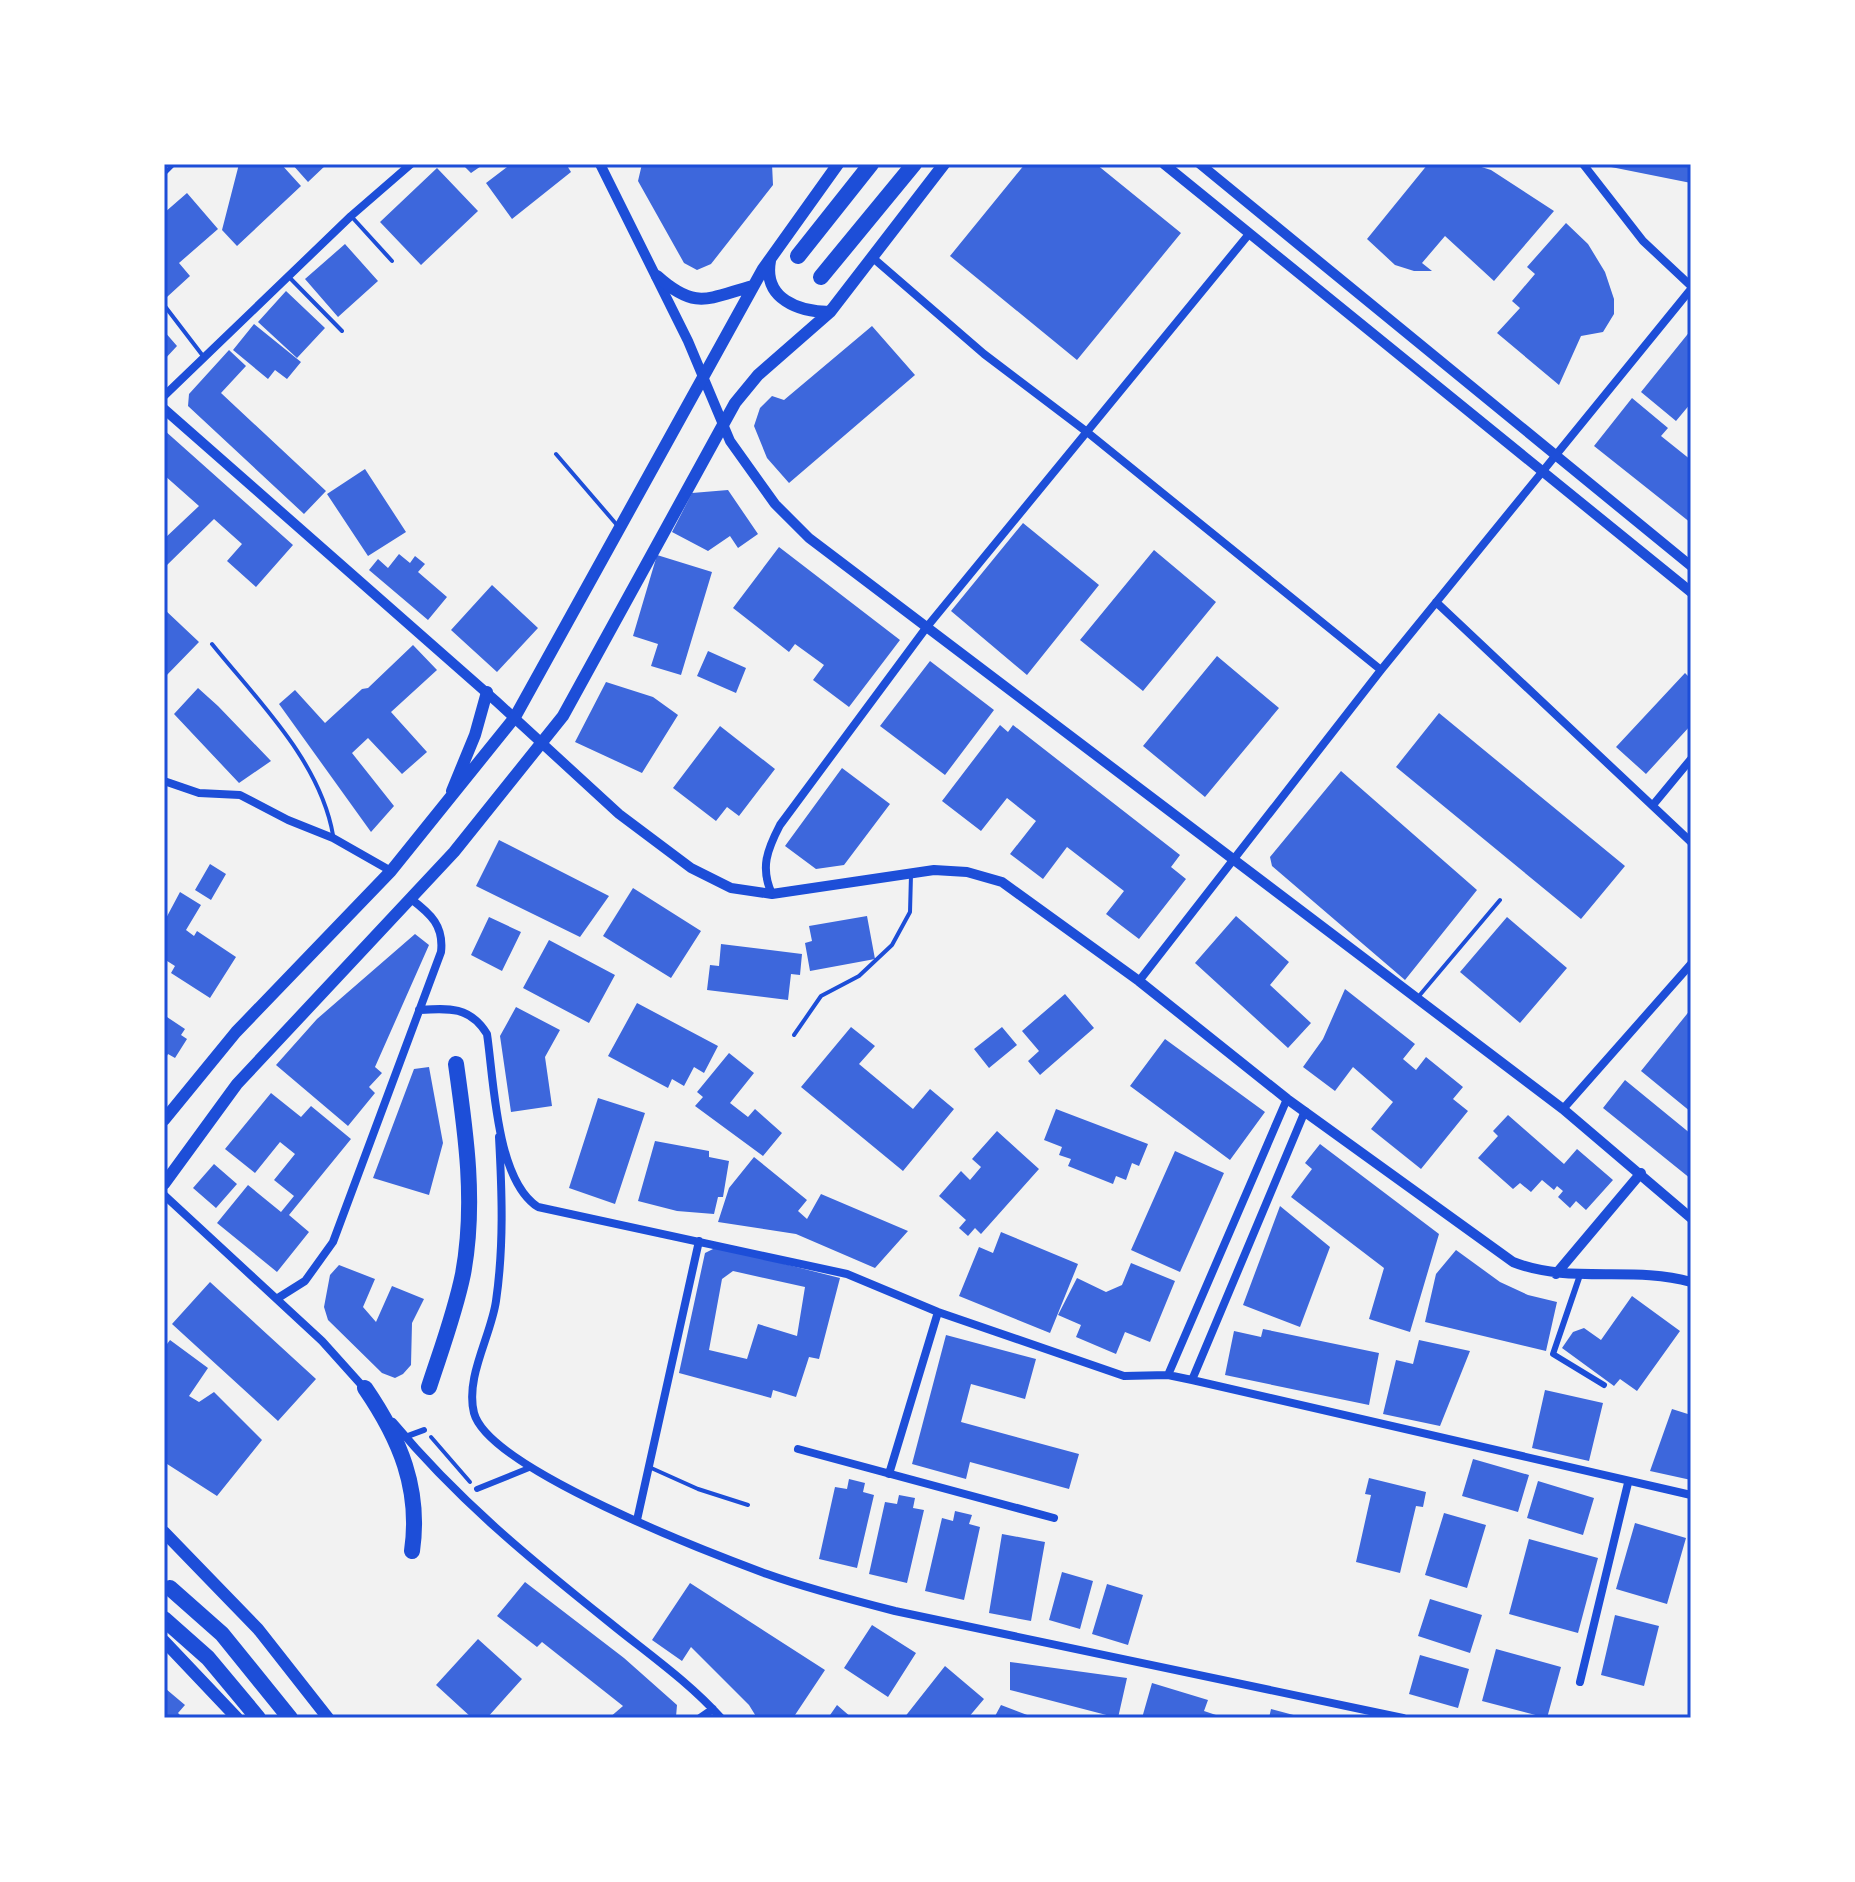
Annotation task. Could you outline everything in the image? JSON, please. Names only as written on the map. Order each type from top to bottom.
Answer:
[{"type":"highway","points":[[798,256],[871,164]]},
{"type":"highway","points":[[821,277],[914,164]]},
{"type":"highway","points":[[429,1387],[463,1274],[468,1230],[468,1149],[456,1064]]},
{"type":"highway","points":[[365,1388],[394,1435],[409,1475],[417,1521],[412,1551]]},
{"type":"highway","points":[[170,1588],[222,1634],[290,1718]]},
{"type":"highway","points":[[164,1619],[208,1658],[258,1718]]},
{"type":"main road","points":[[164,1120],[236,1032],[391,871],[515,717],[753,286],[838,164]]},
{"type":"main road","points":[[164,1184],[237,1084],[411,899],[563,716],[722,422],[758,375],[830,312],[944,164]]},
{"type":"main road","points":[[771,258],[768,275],[781,298],[798,309],[830,312]]},
{"type":"main road","points":[[657,276],[681,295],[698,301],[753,286]]},
{"type":"main road","points":[[444,808],[475,735],[487,692]]},
{"type":"main road","points":[[164,1532],[258,1629],[328,1718]]},
{"type":"main road","points":[[164,1641],[237,1718]]},
{"type":"street","points":[[164,396],[351,216],[411,164]]},
{"type":"street","points":[[600,164],[657,276],[722,422],[749,470],[775,504],[809,538],[1563,1109],[1691,1218]]},
{"type":"street","points":[[1164,164],[1691,592]]},
{"type":"street","points":[[1200,164],[1691,566]]},
{"type":"street","points":[[1139,981],[1381,670],[1691,288],[1643,241],[1583,164]]},
{"type":"street","points":[[772,894],[765,878],[765,863],[780,825],[926,628],[1249,234]]},
{"type":"street","points":[[873,258],[984,354],[1087,432],[1381,670]]},
{"type":"street","points":[[164,409],[487,692],[631,823],[691,868],[731,888],[772,894],[823,889],[911,872],[967,872],[1002,882],[1139,981],[1287,1099],[1496,1252],[1530,1269],[1556,1274],[1653,1275],[1691,1282]]},
{"type":"street","points":[[1436,602],[1691,842]]},
{"type":"street","points":[[1653,805],[1691,759]]},
{"type":"street","points":[[164,781],[199,793],[232,792],[333,838],[391,871]]},
{"type":"street","points":[[278,1298],[305,1281],[326,1256],[442,941],[435,920],[411,899]]},
{"type":"street","points":[[1563,1109],[1691,964]]},
{"type":"street","points":[[419,1010],[461,1010],[481,1023],[487,1034],[499,1120],[513,1180],[524,1196],[538,1207],[847,1274],[938,1312],[1124,1376],[1168,1375],[1192,1380],[1628,1483],[1691,1495]]},
{"type":"street","points":[[1168,1375],[1287,1099]]},
{"type":"street","points":[[1192,1380],[1305,1111]]},
{"type":"street","points":[[499,1120],[503,1224],[496,1303],[474,1387],[474,1412],[491,1439],[529,1468],[637,1520],[768,1574],[895,1611],[1403,1718]]},
{"type":"street","points":[[1556,1274],[1641,1173]]},
{"type":"street","points":[[164,1195],[278,1298],[365,1388],[446,1484],[501,1535],[721,1718]]},
{"type":"street","points":[[637,1520],[699,1241]]},
{"type":"street","points":[[1580,1275],[1553,1354],[1604,1385]]},
{"type":"street","points":[[889,1474],[938,1312]]},
{"type":"street","points":[[405,1437],[424,1430]]},
{"type":"street","points":[[798,1449],[1054,1518]]},
{"type":"street","points":[[477,1489],[529,1468]]},
{"type":"street","points":[[1580,1682],[1628,1483]]},
{"type":"street","points":[[700,1718],[713,1709]]},
{"type":"lane","points":[[164,174],[172,166]]},
{"type":"lane","points":[[351,216],[392,261]]},
{"type":"lane","points":[[288,276],[342,331]]},
{"type":"lane","points":[[164,305],[203,356]]},
{"type":"lane","points":[[556,454],[618,527]]},
{"type":"lane","points":[[212,644],[316,781],[328,811],[333,838]]},
{"type":"lane","points":[[794,1035],[821,996],[859,976],[892,945],[910,912],[911,872]]},
{"type":"lane","points":[[1417,998],[1500,900]]},
{"type":"lane","points":[[649,1467],[698,1489],[748,1505]]},
{"type":"path","points":[[424,1430],[477,1489]]},
{"type":"building","points":[[239,164],[281,164],[301,186],[237,246],[222,230]]},
{"type":"building","points":[[292,164],[327,164],[308,182]]},
{"type":"building","points":[[462,164],[484,164],[471,173]]},
{"type":"building","points":[[511,164],[566,164],[571,172],[512,219],[486,183]]},
{"type":"building","points":[[642,164],[772,164],[773,185],[711,264],[697,270],[684,263],[638,181]]},
{"type":"building","points":[[1025,164],[1096,164],[1181,233],[1077,360],[950,256]]},
{"type":"building","points":[[1428,164],[1472,164],[1491,170],[1554,211],[1494,281],[1445,236],[1422,263],[1432,271],[1414,271],[1395,265],[1367,239]]},
{"type":"building","points":[[1611,164],[1691,164],[1691,183],[1611,167]]},
{"type":"building","points":[[437,168],[478,211],[421,265],[380,222]]},
{"type":"building","points":[[187,193],[218,229],[179,263],[190,276],[167,297],[164,293],[164,213]]},
{"type":"building","points":[[1566,223],[1588,244],[1605,272],[1614,299],[1614,314],[1603,332],[1581,336],[1559,385],[1497,333],[1520,308],[1512,301],[1535,274],[1527,267]]},
{"type":"building","points":[[345,244],[378,281],[338,317],[305,279]]},
{"type":"building","points":[[286,291],[325,328],[297,358],[258,322]]},
{"type":"building","points":[[254,324],[301,362],[287,379],[275,370],[268,379],[233,350]]},
{"type":"building","points":[[872,326],[915,375],[789,483],[767,458],[754,426],[760,408],[772,396],[784,400]]},
{"type":"building","points":[[1691,330],[1691,403],[1676,421],[1641,392]]},
{"type":"building","points":[[164,331],[177,346],[164,360]]},
{"type":"building","points":[[229,350],[246,366],[221,393],[326,491],[304,514],[188,406],[189,394]]},
{"type":"building","points":[[1632,398],[1668,428],[1661,436],[1691,460],[1691,523],[1594,446]]},
{"type":"building","points":[[164,430],[293,545],[256,587],[227,561],[242,544],[214,519],[164,568],[164,539],[199,506],[164,475]]},
{"type":"building","points":[[365,469],[406,532],[368,556],[327,494]]},
{"type":"building","points":[[728,490],[758,534],[738,548],[730,536],[708,551],[672,532],[692,493]]},
{"type":"building","points":[[1023,523],[1099,585],[1027,675],[951,611]]},
{"type":"building","points":[[779,547],[900,640],[849,707],[813,680],[824,665],[795,644],[789,652],[733,608]]},
{"type":"building","points":[[1154,550],[1216,602],[1143,691],[1080,640]]},
{"type":"building","points":[[399,554],[410,563],[415,556],[425,564],[418,572],[447,597],[428,620],[369,570],[378,559],[388,568]]},
{"type":"building","points":[[657,555],[712,572],[681,675],[651,666],[658,644],[633,636]]},
{"type":"building","points":[[492,585],[538,628],[497,672],[451,630]]},
{"type":"building","points":[[164,609],[199,642],[164,678]]},
{"type":"building","points":[[413,645],[437,670],[391,712],[427,752],[402,774],[368,738],[352,753],[394,806],[371,832],[279,704],[295,690],[325,723]]},
{"type":"building","points":[[708,651],[746,668],[736,693],[697,676]]},
{"type":"building","points":[[1217,656],[1279,708],[1205,797],[1143,746]]},
{"type":"building","points":[[930,661],[994,710],[945,775],[880,726]]},
{"type":"building","points":[[1685,673],[1691,679],[1691,725],[1646,774],[1616,747]]},
{"type":"building","points":[[606,682],[653,697],[678,715],[642,773],[575,742]]},
{"type":"building","points":[[198,688],[271,761],[239,783],[174,714]]},
{"type":"building","points":[[1439,713],[1625,866],[1581,919],[1396,767]]},
{"type":"building","points":[[1000,725],[1008,732],[1013,725],[1180,855],[1171,867],[1186,879],[1139,939],[1106,914],[1124,891],[1067,847],[1043,879],[1010,854],[1036,821],[1007,798],[981,831],[942,801]]},
{"type":"building","points":[[720,726],[775,769],[739,816],[727,807],[716,821],[673,788]]},
{"type":"building","points":[[842,768],[890,804],[844,865],[816,869],[785,846]]},
{"type":"building","points":[[1341,771],[1477,890],[1405,980],[1272,866],[1270,857]]},
{"type":"building","points":[[499,840],[609,896],[580,937],[476,886]]},
{"type":"building","points":[[210,864],[226,874],[211,900],[195,890]]},
{"type":"building","points":[[633,888],[701,931],[671,978],[603,936]]},
{"type":"building","points":[[180,892],[201,905],[186,930],[194,936],[197,931],[236,957],[210,998],[171,973],[175,966],[164,959],[164,922]]},
{"type":"building","points":[[867,916],[875,959],[810,971],[805,943],[812,941],[809,926]]},
{"type":"building","points":[[1236,916],[1289,962],[1270,985],[1311,1023],[1288,1048],[1195,963]]},
{"type":"building","points":[[489,917],[521,932],[502,971],[471,955]]},
{"type":"building","points":[[1507,917],[1567,968],[1520,1023],[1460,972]]},
{"type":"building","points":[[415,934],[429,945],[375,1067],[382,1073],[369,1087],[375,1093],[348,1126],[276,1065],[317,1019]]},
{"type":"building","points":[[549,940],[615,975],[589,1023],[523,988]]},
{"type":"building","points":[[721,944],[802,954],[800,975],[791,974],[788,1000],[707,990],[710,965],[719,966]]},
{"type":"building","points":[[1345,989],[1415,1044],[1403,1059],[1416,1070],[1426,1057],[1463,1087],[1453,1099],[1468,1111],[1421,1169],[1371,1129],[1393,1102],[1353,1067],[1335,1091],[1303,1067],[1323,1039]]},
{"type":"building","points":[[1065,994],[1094,1028],[1040,1075],[1028,1061],[1039,1051],[1022,1031]]},
{"type":"building","points":[[637,1003],[718,1046],[704,1073],[694,1067],[684,1086],[672,1079],[668,1088],[608,1056]]},
{"type":"building","points":[[516,1007],[560,1030],[545,1057],[552,1106],[511,1112],[500,1036]]},
{"type":"building","points":[[1691,1009],[1691,1112],[1641,1071]]},
{"type":"building","points":[[164,1015],[185,1029],[181,1035],[187,1039],[175,1058],[168,1054],[164,1061]]},
{"type":"building","points":[[851,1027],[875,1046],[859,1064],[913,1109],[930,1089],[954,1109],[903,1171],[801,1087]]},
{"type":"building","points":[[1002,1027],[1017,1045],[989,1068],[974,1049]]},
{"type":"building","points":[[1165,1039],[1265,1112],[1230,1160],[1130,1086]]},
{"type":"building","points":[[729,1053],[754,1073],[730,1103],[748,1117],[755,1109],[782,1133],[763,1156],[695,1106],[703,1097],[697,1092]]},
{"type":"building","points":[[429,1067],[443,1143],[429,1195],[373,1178],[414,1069]]},
{"type":"building","points":[[1625,1080],[1691,1134],[1691,1179],[1603,1108]]},
{"type":"building","points":[[271,1093],[301,1117],[311,1106],[351,1139],[289,1215],[309,1232],[277,1272],[217,1223],[248,1185],[281,1212],[294,1196],[274,1180],[295,1154],[280,1142],[255,1173],[225,1149]]},
{"type":"building","points":[[598,1098],[645,1113],[615,1204],[569,1188]]},
{"type":"building","points":[[1056,1109],[1148,1144],[1139,1166],[1132,1163],[1126,1180],[1116,1176],[1113,1184],[1068,1166],[1071,1159],[1059,1155],[1062,1147],[1044,1140]]},
{"type":"building","points":[[1508,1115],[1564,1164],[1577,1149],[1613,1180],[1586,1210],[1576,1201],[1570,1208],[1558,1197],[1563,1191],[1557,1186],[1554,1190],[1542,1180],[1531,1192],[1520,1183],[1513,1189],[1478,1158],[1498,1136],[1493,1131]]},
{"type":"building","points":[[997,1131],[1039,1169],[981,1234],[975,1228],[968,1236],[959,1228],[966,1220],[939,1196],[961,1171],[970,1180],[981,1167],[972,1159]]},
{"type":"building","points":[[655,1141],[709,1151],[709,1157],[729,1161],[723,1197],[718,1197],[714,1214],[677,1211],[638,1201]]},
{"type":"building","points":[[1320,1144],[1439,1234],[1410,1332],[1369,1319],[1384,1268],[1291,1197],[1312,1169],[1305,1163]]},
{"type":"building","points":[[1175,1151],[1224,1173],[1180,1272],[1131,1250]]},
{"type":"building","points":[[754,1157],[807,1200],[798,1211],[807,1219],[821,1194],[908,1231],[875,1268],[796,1234],[718,1222],[729,1188]]},
{"type":"building","points":[[214,1164],[237,1184],[216,1208],[193,1188]]},
{"type":"building","points":[[1280,1206],[1330,1247],[1300,1327],[1243,1305]]},
{"type":"building","points":[[1001,1232],[1078,1264],[1050,1333],[959,1296],[979,1247],[993,1253]]},
{"type":"building","points":[[717,1247],[840,1278],[819,1359],[809,1357],[796,1397],[773,1390],[771,1398],[679,1373],[705,1253]],"holes":[[[733,1271],[805,1287],[797,1336],[758,1324],[747,1359],[709,1350],[722,1279]]]},
{"type":"building","points":[[1456,1250],[1500,1282],[1528,1295],[1557,1302],[1546,1351],[1425,1322],[1436,1274]]},
{"type":"building","points":[[1131,1263],[1175,1281],[1150,1342],[1125,1332],[1116,1354],[1076,1337],[1081,1325],[1058,1315],[1077,1278],[1106,1292],[1122,1285]]},
{"type":"building","points":[[339,1265],[375,1279],[363,1307],[376,1322],[392,1286],[424,1299],[412,1323],[411,1365],[403,1374],[395,1378],[382,1373],[328,1320],[324,1307],[330,1275]]},
{"type":"building","points":[[210,1282],[316,1379],[278,1421],[172,1324]]},
{"type":"building","points":[[1632,1296],[1680,1331],[1637,1391],[1620,1379],[1614,1386],[1562,1348],[1573,1332],[1584,1328],[1601,1340]]},
{"type":"building","points":[[1263,1329],[1379,1353],[1369,1405],[1225,1375],[1234,1331],[1261,1337]]},
{"type":"building","points":[[946,1335],[1036,1359],[1025,1399],[971,1384],[961,1422],[1079,1454],[1069,1489],[970,1462],[966,1479],[912,1464]]},
{"type":"building","points":[[170,1340],[208,1368],[189,1396],[199,1402],[214,1392],[262,1440],[217,1496],[164,1462],[164,1348]]},
{"type":"building","points":[[1419,1340],[1470,1351],[1440,1426],[1383,1414],[1396,1360],[1413,1364]]},
{"type":"building","points":[[1545,1390],[1603,1403],[1589,1461],[1532,1448]]},
{"type":"building","points":[[1672,1409],[1691,1415],[1691,1480],[1650,1471]]},
{"type":"building","points":[[1473,1459],[1529,1475],[1518,1512],[1462,1496]]},
{"type":"building","points":[[1369,1478],[1426,1492],[1423,1507],[1416,1506],[1400,1573],[1356,1562],[1371,1495],[1365,1494]]},
{"type":"building","points":[[849,1479],[865,1483],[863,1492],[874,1495],[857,1568],[819,1559],[835,1487],[847,1489]]},
{"type":"building","points":[[1538,1481],[1594,1498],[1583,1535],[1527,1518]]},
{"type":"building","points":[[899,1495],[915,1498],[913,1508],[924,1510],[907,1583],[869,1574],[885,1502],[897,1504]]},
{"type":"building","points":[[955,1511],[972,1515],[969,1524],[980,1527],[964,1600],[925,1591],[942,1518],[953,1521]]},
{"type":"building","points":[[1444,1513],[1486,1525],[1467,1588],[1425,1575]]},
{"type":"building","points":[[1635,1523],[1686,1538],[1667,1604],[1616,1589]]},
{"type":"building","points":[[1002,1534],[1045,1542],[1031,1621],[989,1613]]},
{"type":"building","points":[[1529,1539],[1598,1558],[1578,1633],[1509,1614]]},
{"type":"building","points":[[1062,1572],[1093,1581],[1080,1629],[1049,1620]]},
{"type":"building","points":[[525,1582],[624,1658],[677,1705],[676,1717],[609,1718],[623,1706],[542,1642],[537,1647],[497,1616]]},
{"type":"building","points":[[690,1583],[825,1670],[793,1718],[757,1718],[749,1705],[691,1647],[682,1661],[652,1640]]},
{"type":"building","points":[[1107,1584],[1143,1595],[1128,1645],[1092,1634]]},
{"type":"building","points":[[1430,1599],[1482,1615],[1470,1653],[1418,1636]]},
{"type":"building","points":[[1615,1615],[1659,1626],[1644,1686],[1601,1675]]},
{"type":"building","points":[[872,1625],[916,1653],[888,1697],[844,1668]]},
{"type":"building","points":[[478,1639],[522,1679],[487,1718],[472,1718],[436,1685]]},
{"type":"building","points":[[1496,1649],[1561,1667],[1547,1718],[1482,1701]]},
{"type":"building","points":[[1420,1655],[1469,1669],[1458,1708],[1409,1694]]},
{"type":"building","points":[[1010,1662],[1127,1678],[1118,1718],[1010,1690]]},
{"type":"building","points":[[945,1666],[984,1699],[968,1718],[904,1718]]},
{"type":"building","points":[[1152,1683],[1208,1700],[1204,1711],[1216,1715],[1215,1718],[1142,1718]]},
{"type":"building","points":[[166,1689],[185,1705],[178,1713],[183,1718],[164,1718]]},
{"type":"building","points":[[837,1705],[852,1718],[828,1718]]},
{"type":"building","points":[[1001,1705],[1035,1718],[994,1718]]},
{"type":"building","points":[[1271,1709],[1301,1717],[1269,1718]]}]
